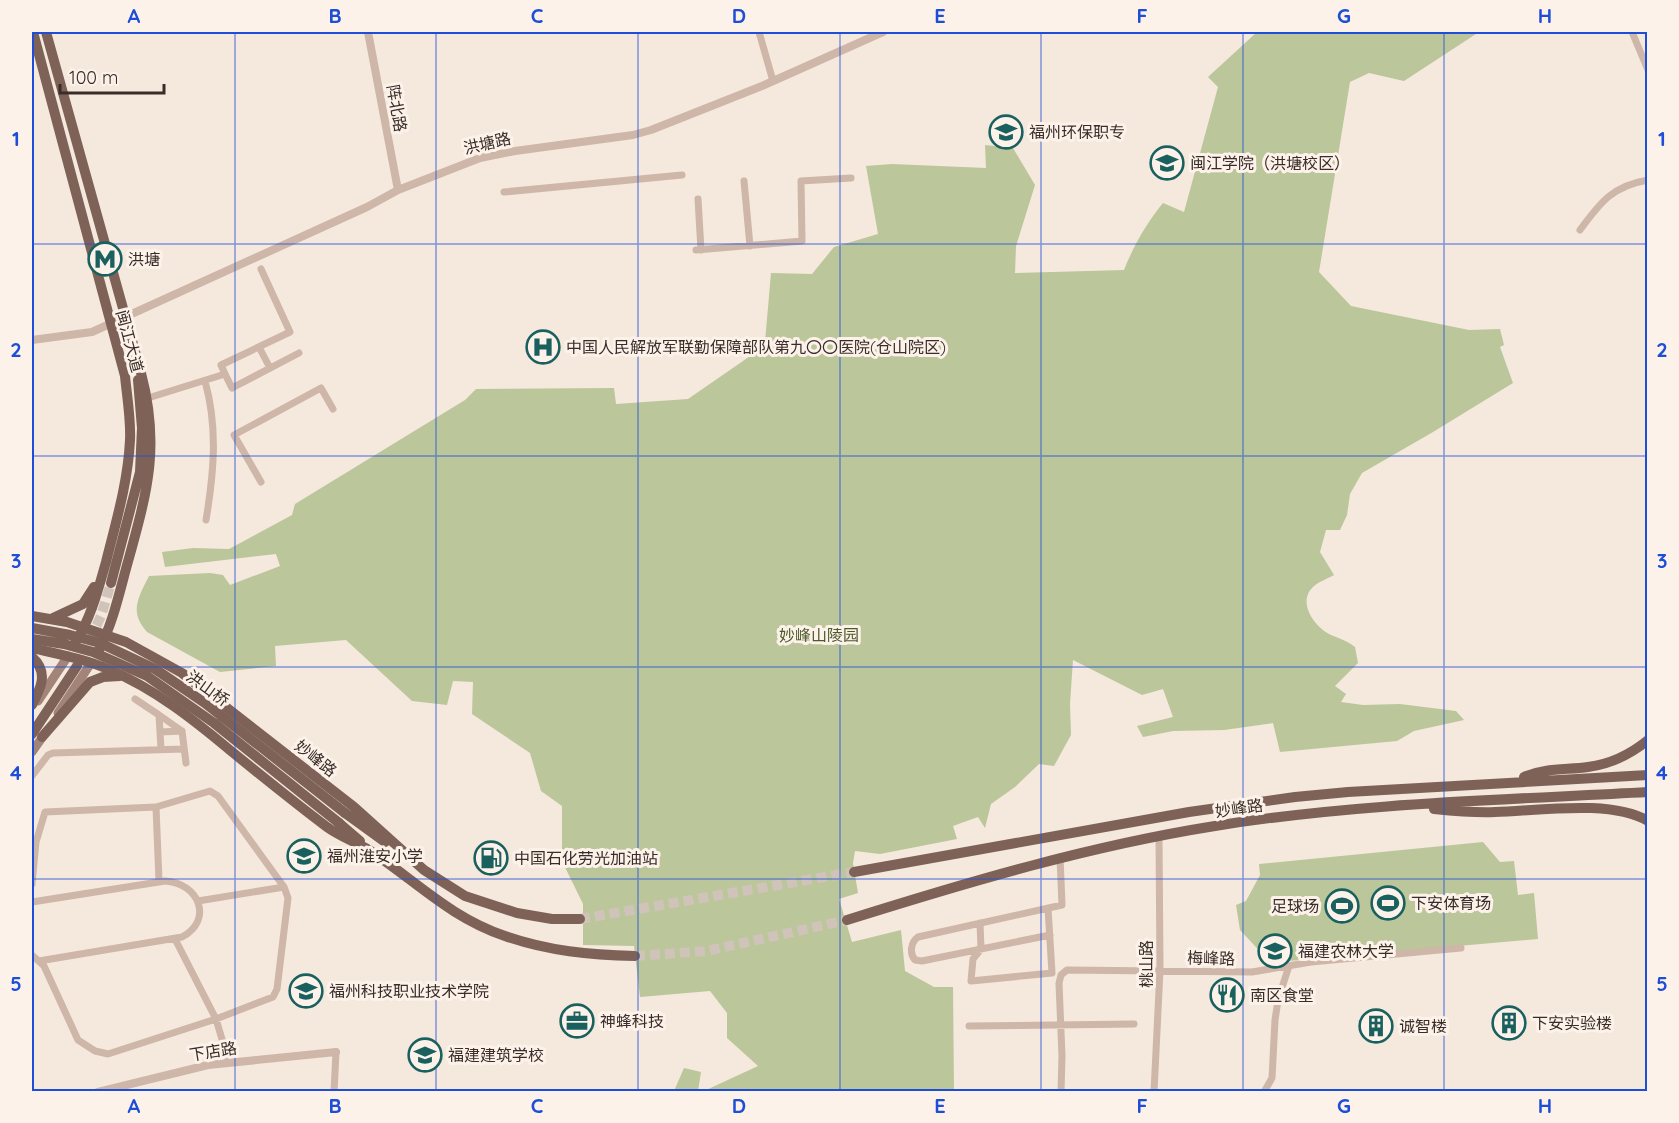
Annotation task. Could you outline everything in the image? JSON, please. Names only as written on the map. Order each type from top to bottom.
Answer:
[{"type":"main road","name":"闽江大道","points":[[33,32],[125,376],[130,430],[128,462],[116,526],[95,600],[72,662]]},
{"type":"main road","name":"闽江大道","points":[[46,32],[135,352]]},
{"type":"main road","points":[[37,735],[91,663],[106,635],[141,513],[152,443],[148,398],[135,352]]},
{"type":"main road","points":[[125,376],[135,402],[137,416],[137,461],[109,583],[140,472],[142,421],[135,352]]},
{"type":"main road","points":[[53,618],[79,607],[87,599],[106,559]]},
{"type":"main road","name":"妙峰路","points":[[32,616],[53,618],[84,627],[132,645],[159,659],[208,692],[363,814],[424,870],[455,890],[484,904],[508,911],[541,917],[580,918]]},
{"type":"main road","name":"洪山桥","points":[[32,628],[100,643],[155,669],[205,703],[345,813],[424,870]]},
{"type":"main road","points":[[32,639],[93,652],[147,676],[214,723],[374,853],[442,904],[474,922],[504,936],[565,952],[635,956]]},
{"type":"main road","points":[[32,648],[72,662],[91,663],[123,676],[154,693],[191,719],[328,828],[374,853]]},
{"type":"main road","points":[[32,657],[41,667],[43,680],[32,707]]},
{"type":"main road","points":[[32,707],[72,662]]},
{"type":"main road","points":[[32,726],[72,662]]},
{"type":"main road","points":[[32,752],[37,735],[72,662]]},
{"type":"main road","points":[[37,735],[90,682],[103,676],[123,676]]},
{"type":"main road","points":[[1513,782],[1544,771],[1606,763],[1631,752],[1647,740]]},
{"type":"main road","name":"妙峰路","points":[[854,872],[1264,801],[1348,792],[1647,775]]},
{"type":"main road","name":"妙峰路","points":[[847,920],[957,885],[1060,857],[1158,836],[1281,817],[1410,806],[1647,792]]},
{"type":"main road","points":[[1410,806],[1480,813],[1594,808],[1620,811],[1647,821]]},
{"type":"street","name":"阵北路","points":[[368,32],[398,190]]},
{"type":"street","points":[[759,32],[772,81]]},
{"type":"street","name":"洪塘路","points":[[32,340],[92,332],[111,325],[367,207],[398,190],[453,167],[491,155],[642,133],[772,81],[883,32]]},
{"type":"street","points":[[1632,32],[1647,70]]},
{"type":"street","points":[[504,192],[682,175]]},
{"type":"street","points":[[698,199],[698,250],[802,241],[801,182],[851,178]]},
{"type":"street","points":[[1580,230],[1602,200],[1631,183],[1647,180]]},
{"type":"street","points":[[744,181],[750,246]]},
{"type":"street","points":[[261,269],[290,332],[221,365],[225,374],[232,388],[299,353]]},
{"type":"street","points":[[259,347],[270,368]]},
{"type":"street","points":[[148,398],[225,374]]},
{"type":"street","points":[[205,381],[213,414],[215,441],[212,484],[206,520]]},
{"type":"street","points":[[261,482],[234,435],[321,388],[333,409]]},
{"type":"street","points":[[135,699],[182,731],[186,763]]},
{"type":"street","points":[[159,715],[161,749]]},
{"type":"street","points":[[160,732],[182,731]]},
{"type":"street","points":[[32,776],[48,755],[53,753],[184,749]]},
{"type":"street","points":[[32,884],[36,842],[45,812],[156,807],[214,792],[284,887],[288,898],[275,995],[216,1019],[108,1054],[100,1053],[78,1040],[44,966],[32,955]]},
{"type":"street","points":[[156,807],[159,881]]},
{"type":"street","name":"桃山路","points":[[1154,1092],[1160,970],[1158,836]]},
{"type":"street","points":[[1050,935],[917,961],[913,958],[912,943],[918,937],[1062,904],[1060,857]]},
{"type":"street","points":[[32,903],[159,881],[173,881],[185,885],[191,889],[198,901],[198,915],[192,929],[175,939],[39,961]]},
{"type":"street","points":[[198,901],[284,887]]},
{"type":"street","points":[[980,923],[981,949],[973,959],[971,981],[1052,973],[1048,908]]},
{"type":"street","points":[[175,939],[216,1019],[229,1063]]},
{"type":"street","name":"梅峰路","points":[[1061,1025],[1059,983],[1061,975],[1067,970],[1252,972],[1461,948]]},
{"type":"street","points":[[1264,1092],[1272,1078],[1275,1020],[1280,992],[1289,966]]},
{"type":"street","points":[[969,1026],[1134,1024]]},
{"type":"street","points":[[1061,1025],[1061,1092]]},
{"type":"street","points":[[334,1092],[336,1052]]},
{"type":"street","name":"下店路","points":[[98,1092],[198,1067],[336,1052]]},
{"type":"green space","name":"妙峰山陵园","points":[[1257,32],[1479,32],[1404,81],[1369,73],[1350,82],[1319,272],[1351,306],[1469,330],[1500,329],[1504,345],[1500,347],[1513,383],[1362,473],[1350,494],[1347,515],[1340,530],[1326,530],[1320,552],[1334,575],[1313,587],[1308,593],[1307,600],[1309,613],[1323,630],[1355,647],[1358,663],[1335,686],[1346,694],[1341,702],[1363,705],[1400,704],[1456,711],[1464,720],[1414,731],[1397,741],[1280,752],[1273,723],[1224,730],[1173,731],[1143,737],[1137,726],[1173,717],[1163,689],[1142,695],[1073,660],[1070,704],[1071,735],[1054,766],[1039,764],[1015,787],[991,804],[985,828],[978,817],[953,826],[957,839],[880,854],[855,851],[853,863],[858,893],[839,899],[852,942],[901,930],[905,971],[934,987],[953,987],[954,1091],[704,1091],[758,1066],[727,1038],[727,1013],[710,991],[640,997],[634,946],[583,945],[583,904],[562,861],[562,806],[541,791],[530,753],[472,714],[473,682],[453,681],[447,705],[412,701],[346,640],[275,646],[276,666],[220,672],[147,632],[141,625],[137,605],[149,576],[210,573],[223,575],[230,585],[280,566],[276,554],[165,567],[162,552],[193,548],[229,549],[292,515],[295,504],[465,400],[476,389],[614,388],[616,404],[688,399],[756,352],[765,342],[771,273],[812,274],[834,247],[878,234],[866,166],[892,164],[986,168],[985,145],[1013,148],[1035,185],[1016,246],[1015,273],[1124,270],[1141,235],[1163,203],[1184,212],[1218,87],[1208,77]]},
{"type":"green space","name":"下安体育场","points":[[1483,842],[1500,862],[1514,861],[1518,895],[1534,893],[1538,939],[1270,962],[1240,930],[1236,905],[1246,901],[1260,875],[1259,864]]},
{"type":"green space","points":[[684,1068],[701,1072],[698,1091],[674,1091]]},
{"type":"tunnel","points":[[90,639],[101,616],[111,583]]},
{"type":"tunnel","points":[[580,919],[854,872]]},
{"type":"tunnel","points":[[635,956],[707,951],[847,920]]},
{"type":"place","name":"福州环保职专","points":[[1006,132]]},
{"type":"place","name":"闽江学院（洪塘校区）","points":[[1167,163]]},
{"type":"place","name":"洪塘","points":[[105,259]]},
{"type":"place","name":"中国人民解放军联勤保障部队第九〇〇医院(仓山院区)","points":[[543,347]]},
{"type":"place","name":"福州淮安小学","points":[[304,856]]},
{"type":"place","name":"中国石化劳光加油站","points":[[491,858]]},
{"type":"place","name":"下安体育场","points":[[1388,903]]},
{"type":"place","name":"足球场","points":[[1342,906]]},
{"type":"place","name":"福建农林大学","points":[[1275,951]]},
{"type":"place","name":"福州科技职业技术学院","points":[[306,991]]},
{"type":"place","name":"南区食堂","points":[[1227,995]]},
{"type":"place","name":"神蜂科技","points":[[577,1021]]},
{"type":"place","name":"下安实验楼","points":[[1509,1023]]},
{"type":"place","name":"诚智楼","points":[[1376,1026]]},
{"type":"place","name":"福建建筑学校","points":[[425,1055]]}]
